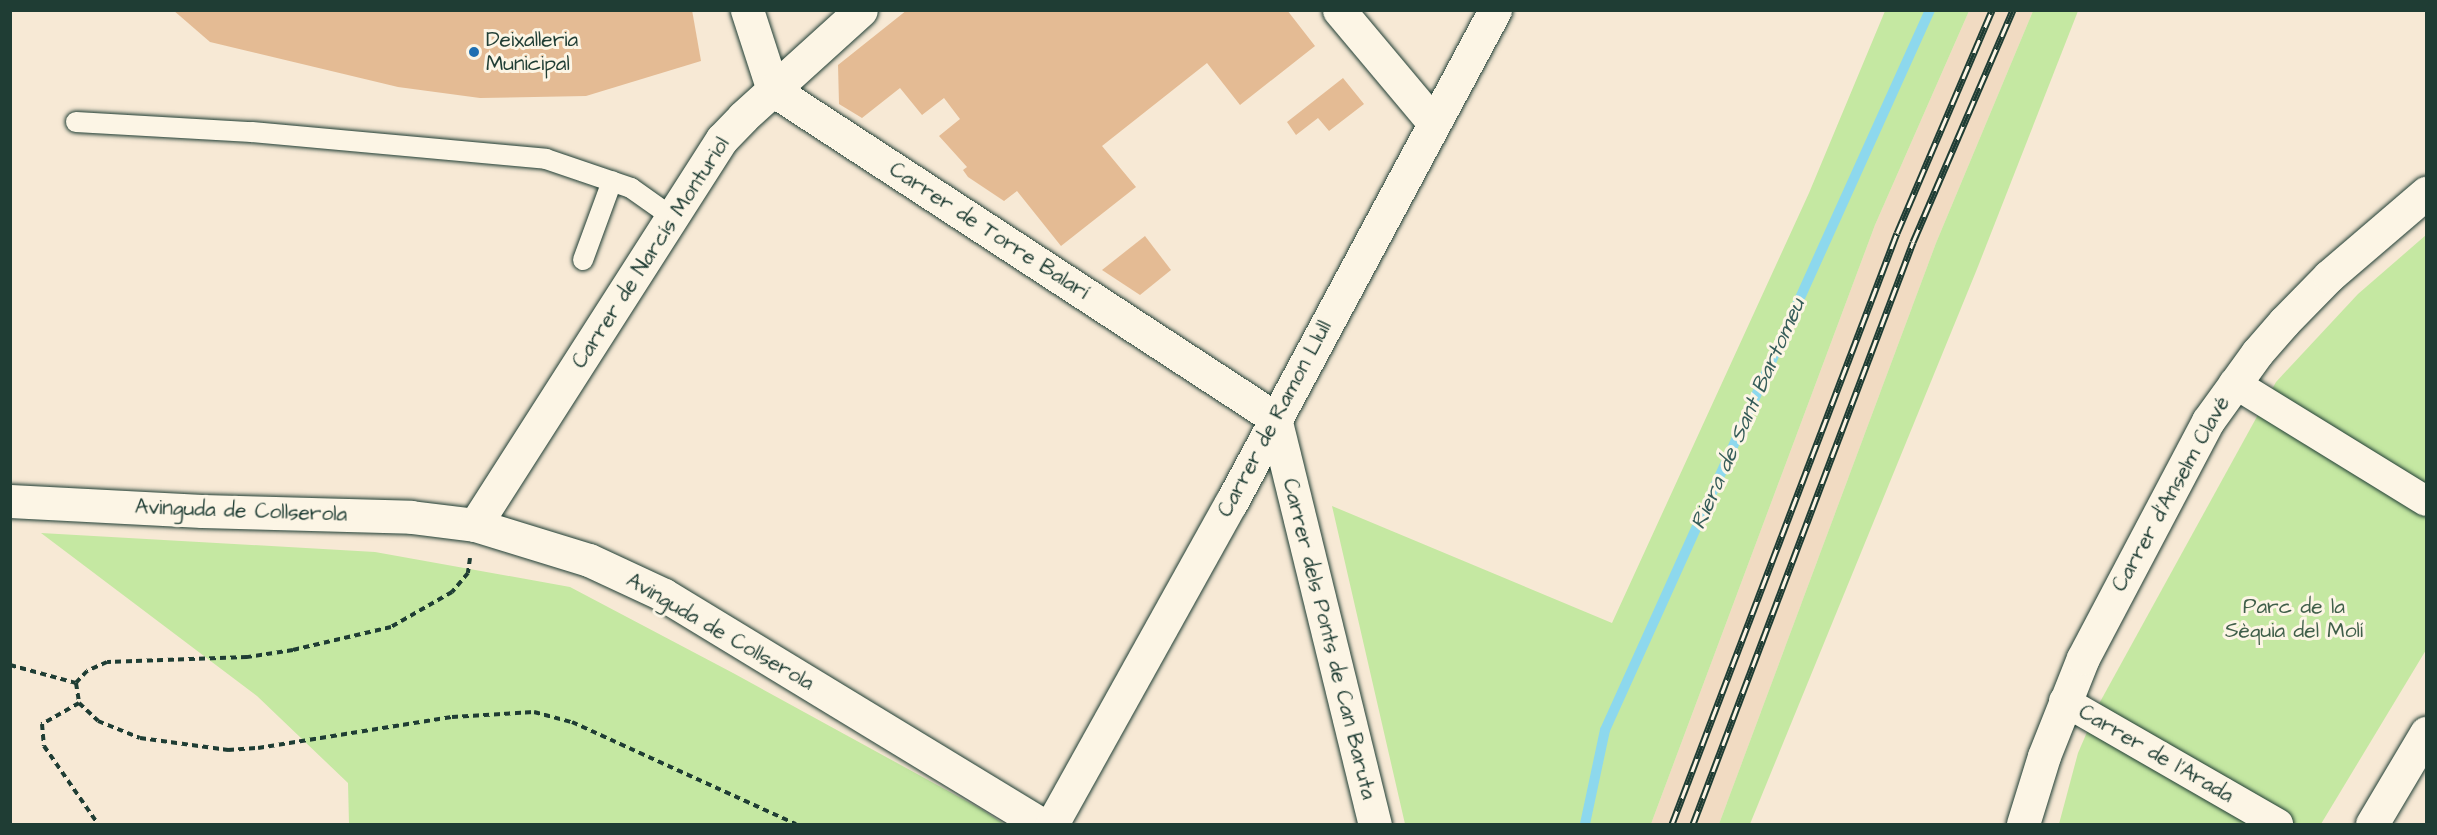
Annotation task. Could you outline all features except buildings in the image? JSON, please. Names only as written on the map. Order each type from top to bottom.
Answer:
[{"type":"street","points":[[747,10],[773,90]]},
{"type":"street","name":"Carrer de Narcís Monturiol","points":[[476,525],[722,139],[861,10]]},
{"type":"street","points":[[1339,10],[1433,122]]},
{"type":"street","name":"Carrer de Ramon Llull","points":[[1052,825],[1231,503],[1495,10]]},
{"type":"street","name":"Carrer de Torre Balarí","points":[[773,90],[1275,418]]},
{"type":"street","name":"Carrer d'Anselm Clavé","points":[[2023,825],[2064,701],[2083,658],[2208,421],[2234,383],[2284,322],[2329,276],[2427,193]]},
{"type":"street","points":[[2234,383],[2427,501]]},
{"type":"street","name":"Carrer dels Ponts de Can Baruta","points":[[1275,418],[1375,825]]},
{"type":"street","name":"Avinguda de Collserola","points":[[10,501],[202,511],[344,513],[411,517],[476,525],[589,560],[656,590],[1041,825]]},
{"type":"street","name":"Carrer de l'Arada","points":[[2064,701],[2278,825]]},
{"type":"street","points":[[2372,825],[2427,733]]},
{"type":"lane","points":[[76,122],[252,132],[546,159],[631,188],[672,217]]},
{"type":"lane","points":[[584,260],[612,181]]},
{"type":"path","points":[[76,683],[87,671],[107,662],[247,657],[293,650],[391,627],[452,592],[468,573],[476,525]]},
{"type":"path","points":[[10,666],[76,683]]},
{"type":"path","points":[[76,683],[79,703],[98,721],[140,738],[228,750],[258,748],[452,717],[534,712],[572,722],[796,825]]},
{"type":"path","points":[[79,703],[42,724],[44,746],[98,825]]},
{"type":"shaded area","points":[[1969,11],[2033,11],[1936,243],[1719,824],[1651,824],[1875,225]]},
{"type":"green space","points":[[1885,11],[1969,11],[1875,225],[1651,824],[1405,824],[1332,506],[1612,623],[1809,193]]},
{"type":"green space","points":[[2033,11],[2078,11],[1977,269],[1750,824],[1719,824],[1936,243]]},
{"type":"green space","name":"Parc de la Sèquia del Molí","points":[[2426,235],[2426,650],[2321,824],[2059,824],[2078,753],[2100,702],[2276,382],[2358,294]]},
{"type":"green space","points":[[41,533],[375,552],[570,587],[733,673],[981,809],[1004,824],[349,824],[348,783],[257,696]]},
{"type":"waterway","name":"Riera de Sant Bartomeu","points":[[1585,824],[1605,730],[1930,10]]},
{"type":"railway","points":[[1672,824],[1897,233],[1992,10]]},
{"type":"railway","points":[[1693,824],[1913,242],[2013,10]]},
{"type":"place","name":"Deixalleria Municipal","points":[[474,52]]}]
